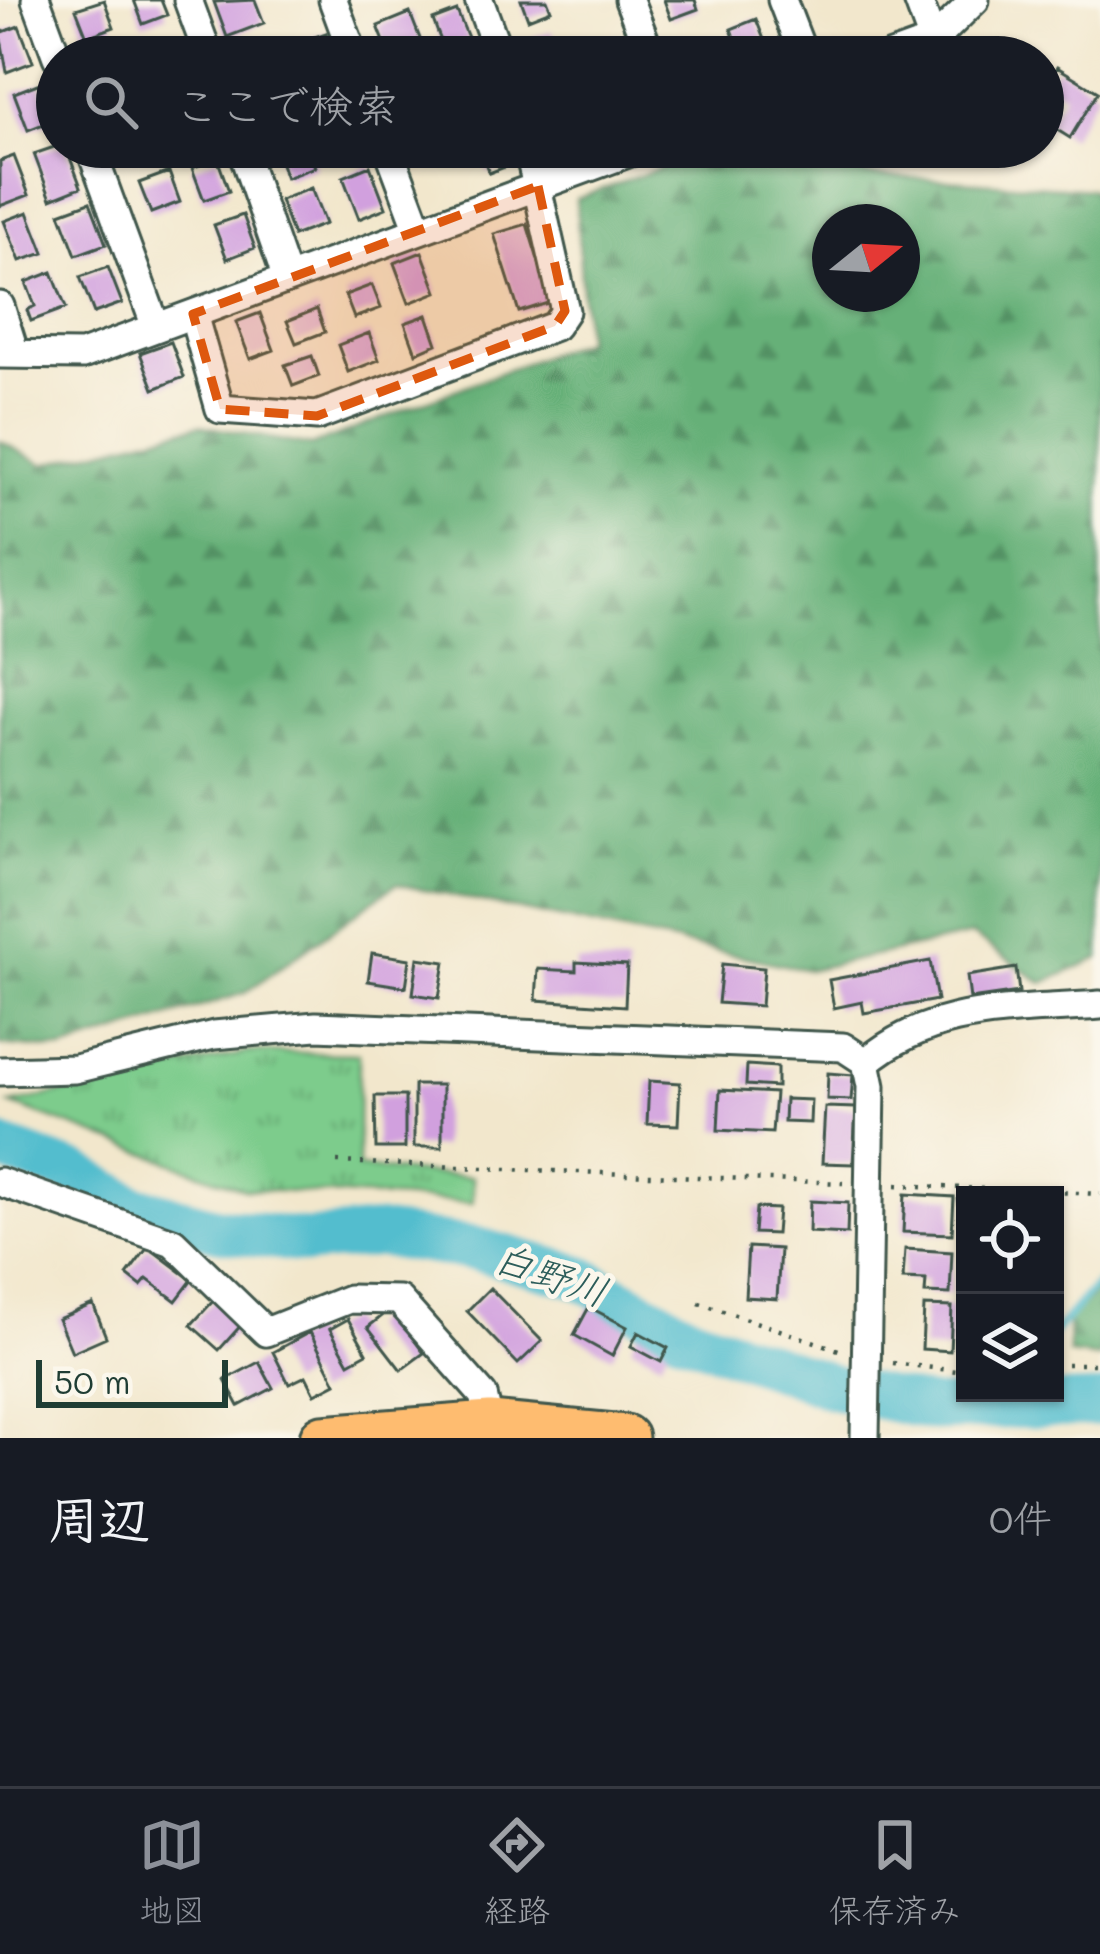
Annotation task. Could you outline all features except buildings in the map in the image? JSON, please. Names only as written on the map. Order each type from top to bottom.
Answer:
[{"type":"highway","points":[[323,1438],[490,1425],[625,1438]]},
{"type":"street","points":[[188,0],[201,36]]},
{"type":"street","points":[[333,0],[346,36]]},
{"type":"street","points":[[479,0],[492,36]]},
{"type":"street","points":[[629,0],[643,36]]},
{"type":"street","points":[[782,0],[795,36]]},
{"type":"street","points":[[918,0],[931,36]]},
{"type":"street","points":[[938,36],[975,0]]},
{"type":"street","points":[[41,1],[51,36]]},
{"type":"street","points":[[98,168],[156,327]]},
{"type":"street","points":[[248,168],[287,279]]},
{"type":"street","points":[[396,168],[419,230]]},
{"type":"street","points":[[193,314],[220,409],[316,416],[556,326],[565,311],[533,168]]},
{"type":"street","points":[[0,306],[8,354],[82,355],[587,168]]},
{"type":"street","points":[[866,1063],[889,1043],[940,1018],[1100,1005]]},
{"type":"street","points":[[0,1071],[75,1069],[214,1034],[316,1026],[843,1047],[866,1063]]},
{"type":"street","points":[[866,1063],[866,1434]]},
{"type":"street","points":[[0,1182],[172,1242],[266,1332],[349,1299],[399,1300],[483,1395],[490,1425]]},
{"type":"path","points":[[337,1162],[1100,1194]]},
{"type":"path","points":[[700,1303],[866,1360],[956,1371]]},
{"type":"path","points":[[1064,1364],[1100,1364]]},
{"type":"highlighted area","points":[[538,186],[565,311],[555,326],[317,416],[220,409],[193,314]]},
{"type":"green space","points":[[660,168],[853,168],[865,175],[1091,189],[1100,204],[1100,958],[1043,983],[972,935],[808,970],[396,884],[245,993],[63,1050],[0,1045],[0,441],[44,464],[199,425],[311,446],[585,340],[576,199]]},
{"type":"green space","points":[[250,1052],[359,1054],[358,1168],[473,1177],[473,1203],[244,1189],[11,1104]]},
{"type":"green space","points":[[1100,1288],[1100,1358],[1069,1354],[1068,1320]]},
{"type":"waterway","name":"白野川","points":[[0,1148],[78,1175],[134,1207],[217,1229],[307,1242],[380,1235],[476,1249],[580,1277],[685,1334],[833,1387],[933,1409],[1100,1404]]},
{"type":"waterway","points":[[1064,1322],[1100,1280]]},
{"type":"waterway","points":[[1006,1410],[1010,1402]]}]
